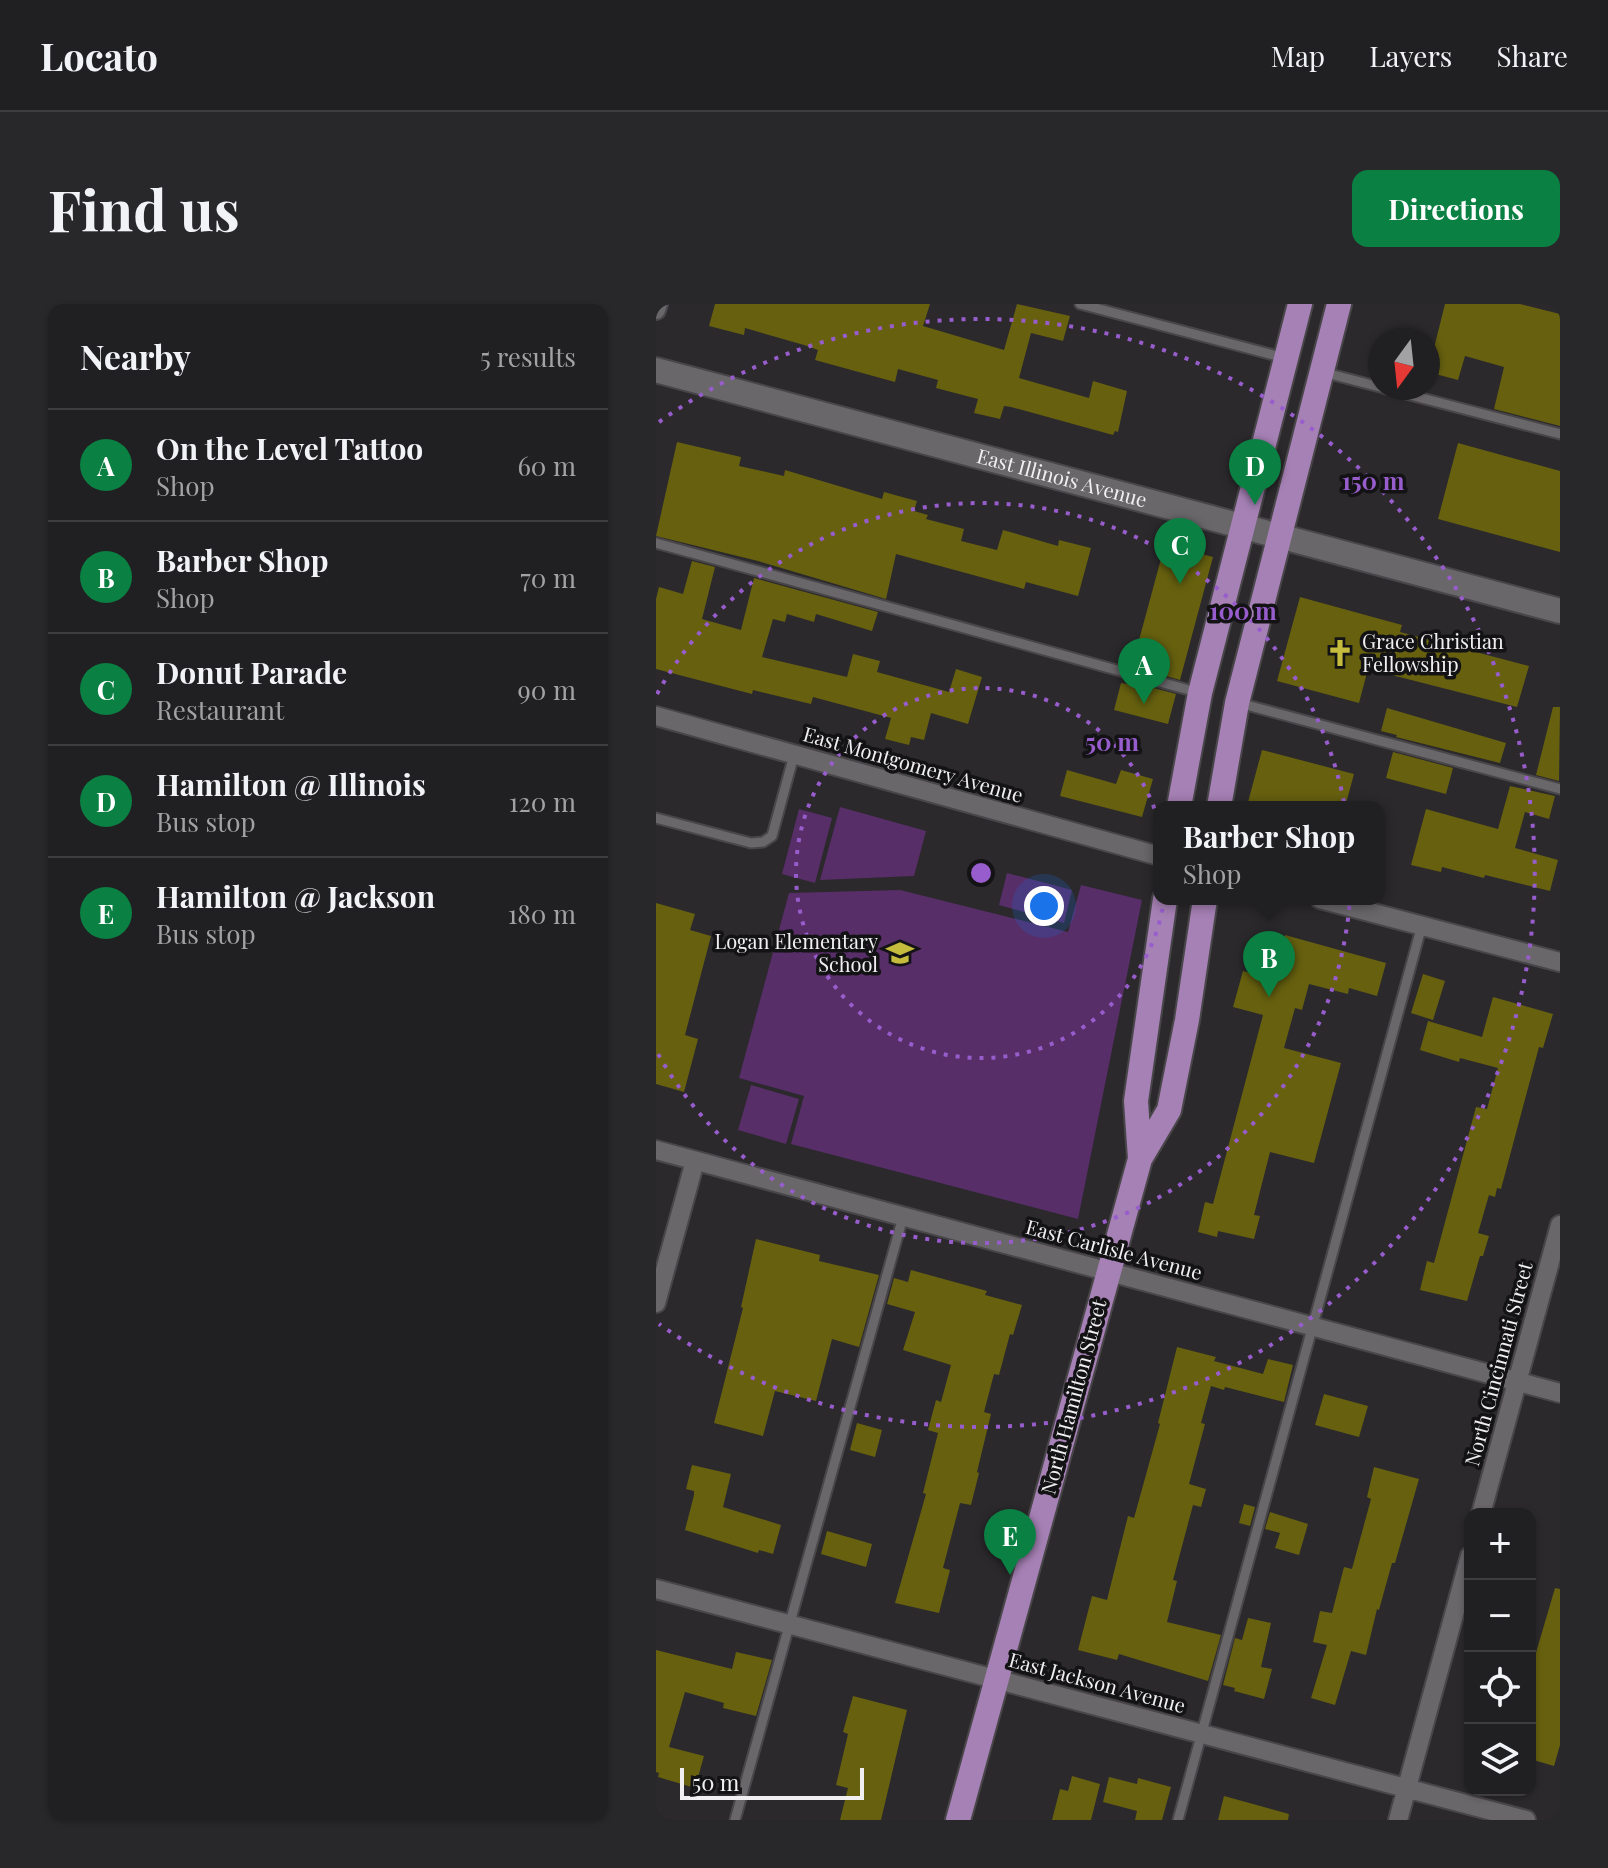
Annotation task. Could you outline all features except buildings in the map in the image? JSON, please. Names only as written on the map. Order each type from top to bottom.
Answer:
[{"type":"main road","points":[[1180,801],[1200,693],[1300,304]]},
{"type":"main road","points":[[1220,801],[1237,703],[1339,304]]},
{"type":"main road","name":"East Illinois Avenue","points":[[656,370],[1560,611]]},
{"type":"main road","name":"North Hamilton Street","points":[[1140,1159],[1136,1101],[1164,905]]},
{"type":"main road","name":"North Hamilton Street","points":[[958,1820],[1140,1159],[1169,1110],[1187,1020],[1204,905]]},
{"type":"street","points":[[656,310],[658,304]]},
{"type":"street","name":"East Montgomery Avenue","points":[[656,716],[1153,854]]},
{"type":"street","points":[[1344,905],[1560,962]]},
{"type":"street","name":"East Carlisle Avenue","points":[[656,1150],[1560,1393]]},
{"type":"street","points":[[656,1303],[695,1161]]},
{"type":"street","name":"North Cincinnati Street","points":[[1483,1508],[1560,1225]]},
{"type":"street","points":[[1398,1820],[1464,1578]]},
{"type":"street","name":"East Jackson Avenue","points":[[656,1589],[1526,1820]]},
{"type":"lane","points":[[1080,304],[1285,358]]},
{"type":"lane","points":[[1322,372],[1368,384]]},
{"type":"lane","points":[[1428,400],[1560,434]]},
{"type":"lane","points":[[656,543],[1200,693]]},
{"type":"lane","points":[[1237,703],[1560,789]]},
{"type":"lane","points":[[656,818],[751,843],[763,842],[772,836],[794,755]]},
{"type":"lane","points":[[1178,1820],[1422,925]]},
{"type":"lane","points":[[735,1820],[903,1217]]},
{"type":"shaded area","points":[[840,807],[926,831],[914,876],[820,880]]},
{"type":"shaded area","points":[[799,809],[832,818],[815,883],[782,874]]},
{"type":"shaded area","points":[[1007,873],[1072,890],[1064,923],[999,905]]},
{"type":"shaded area","points":[[1081,885],[1142,900],[1078,1219],[791,1144],[804,1096],[739,1078],[789,893],[900,890],[1068,932]]},
{"type":"shaded area","points":[[751,1085],[799,1099],[786,1144],[738,1130]]},
{"type":"place","name":"Hamilton @ Illinois","points":[[1255,505]]},
{"type":"place","name":"Donut Parade","points":[[1180,584]]},
{"type":"place","name":"Grace Christian Fellowship","points":[[1340,653]]},
{"type":"place","name":"On the Level Tattoo","points":[[1144,704]]},
{"type":"place","name":"Logan Elementary School","points":[[900,953]]},
{"type":"place","name":"Barber Shop","points":[[1269,997]]},
{"type":"place","name":"Hamilton @ Jackson","points":[[1010,1575]]}]
